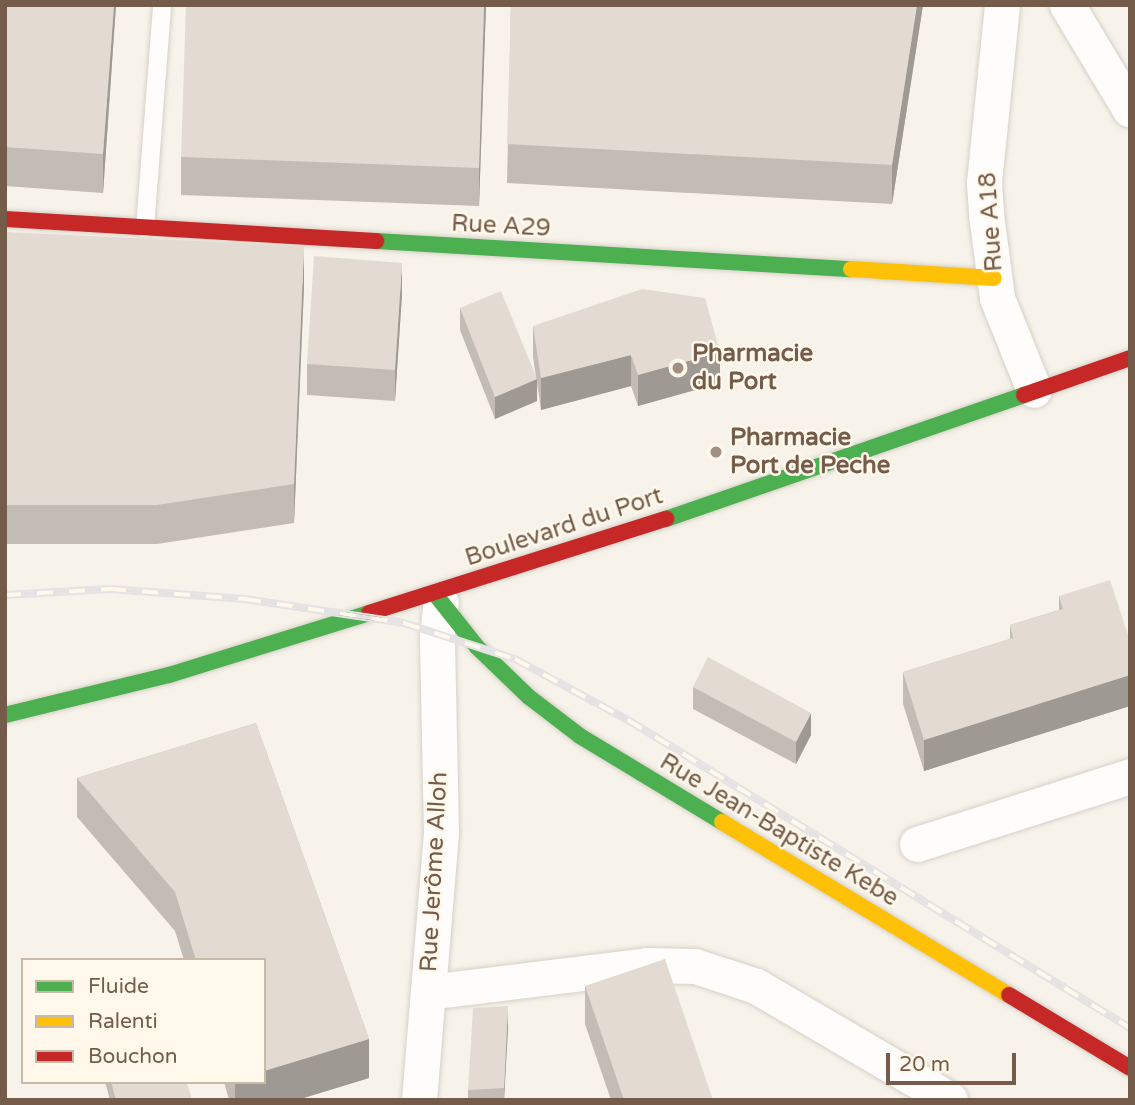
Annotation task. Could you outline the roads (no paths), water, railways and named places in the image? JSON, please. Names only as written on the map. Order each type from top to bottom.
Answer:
[{"type":"street","name":"Rue A18","points":[[1002,5],[984,183],[994,278],[1007,329],[1034,390]]},
{"type":"street","points":[[1067,5],[1130,110]]},
{"type":"street","name":"Rue A29","points":[[5,219],[994,278]]},
{"type":"street","name":"Boulevard du Port","points":[[5,715],[169,675],[438,598],[1130,358]]},
{"type":"street","name":"Rue Jerôme Alloh","points":[[419,1100],[441,832],[438,598]]},
{"type":"street","name":"Rue Jean-Baptiste Kebe","points":[[438,598],[477,646],[528,697],[580,736],[1130,1068]]},
{"type":"street","points":[[917,844],[1130,776]]},
{"type":"street","points":[[428,992],[647,965],[695,966],[756,985],[950,1100]]},
{"type":"lane","points":[[145,228],[162,5]]},
{"type":"railway","points":[[5,595],[110,589],[245,599],[404,623],[515,659],[628,720],[1130,1028]]},
{"type":"place","name":"Pharmacie du Port","points":[[678,368]]},
{"type":"place","name":"Pharmacie Port de Peche","points":[[716,452]]}]
